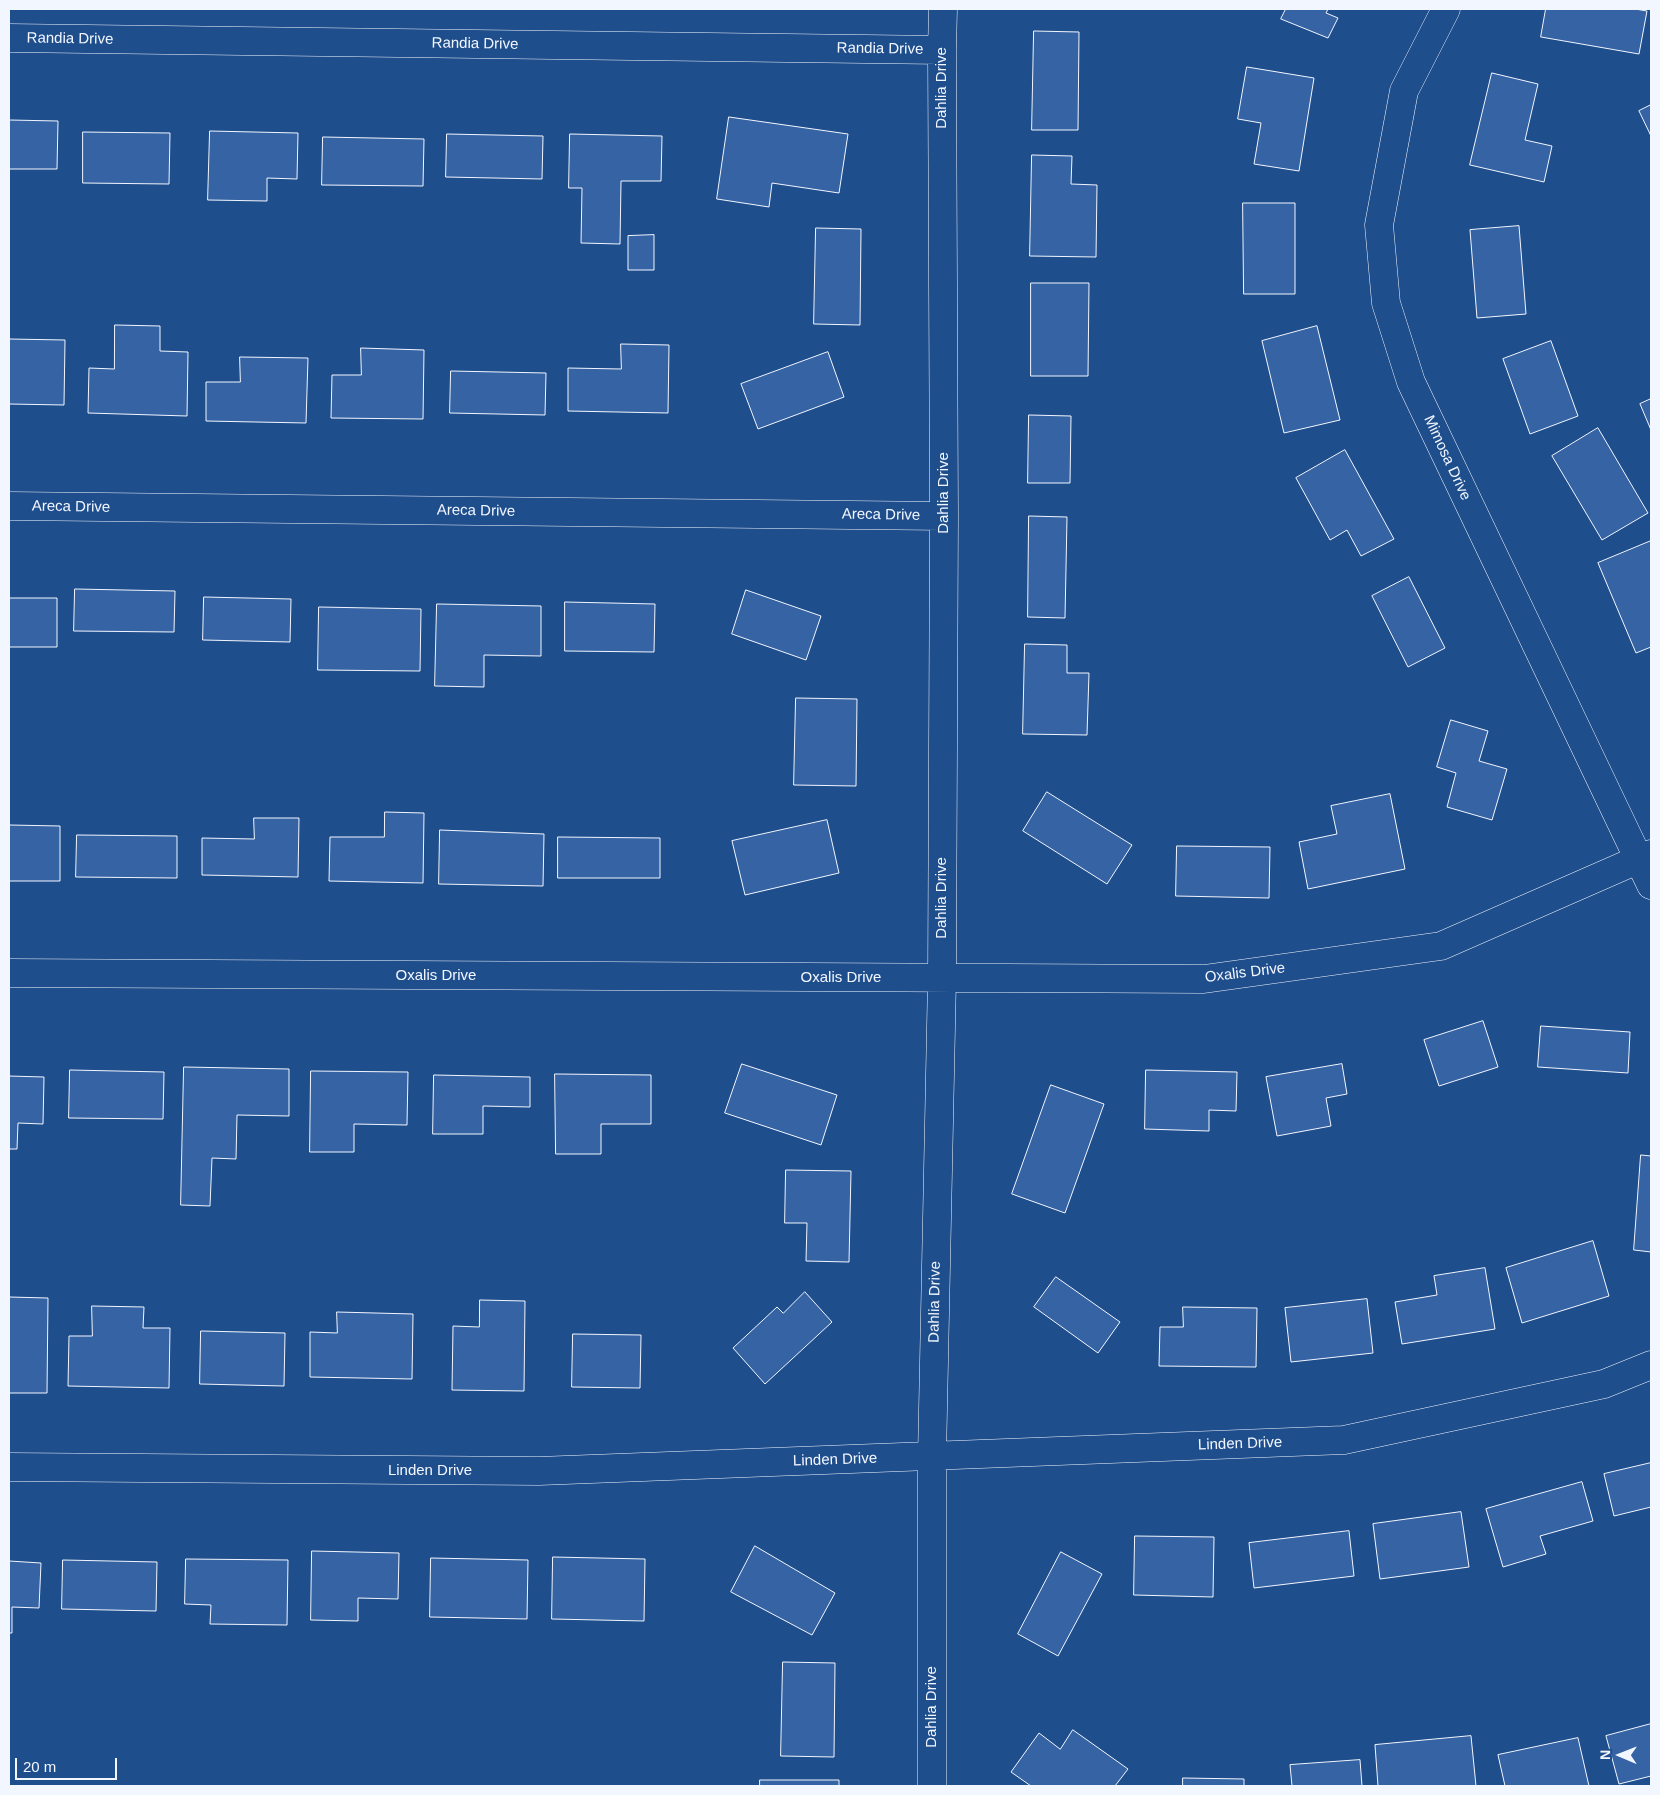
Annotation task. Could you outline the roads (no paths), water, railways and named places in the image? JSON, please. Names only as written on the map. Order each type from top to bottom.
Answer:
[{"type":"street","name":"Dahlia Drive","points":[[932,1786],[932,1457],[942,979],[944,516],[943,9]]},
{"type":"street","name":"Mimosa Drive","points":[[1446,9],[1404,92],[1379,225],[1386,303],[1411,382],[1645,857],[1651,885]]},
{"type":"street","name":"Randia Drive","points":[[9,38],[942,50]]},
{"type":"street","name":"Areca Drive","points":[[9,506],[944,516]]},
{"type":"street","name":"Oxalis Drive","points":[[9,973],[1204,979],[1441,946],[1645,857]]},
{"type":"street","name":"Linden Drive","points":[[9,1468],[539,1471],[1344,1440],[1604,1384],[1651,1365]]}]
